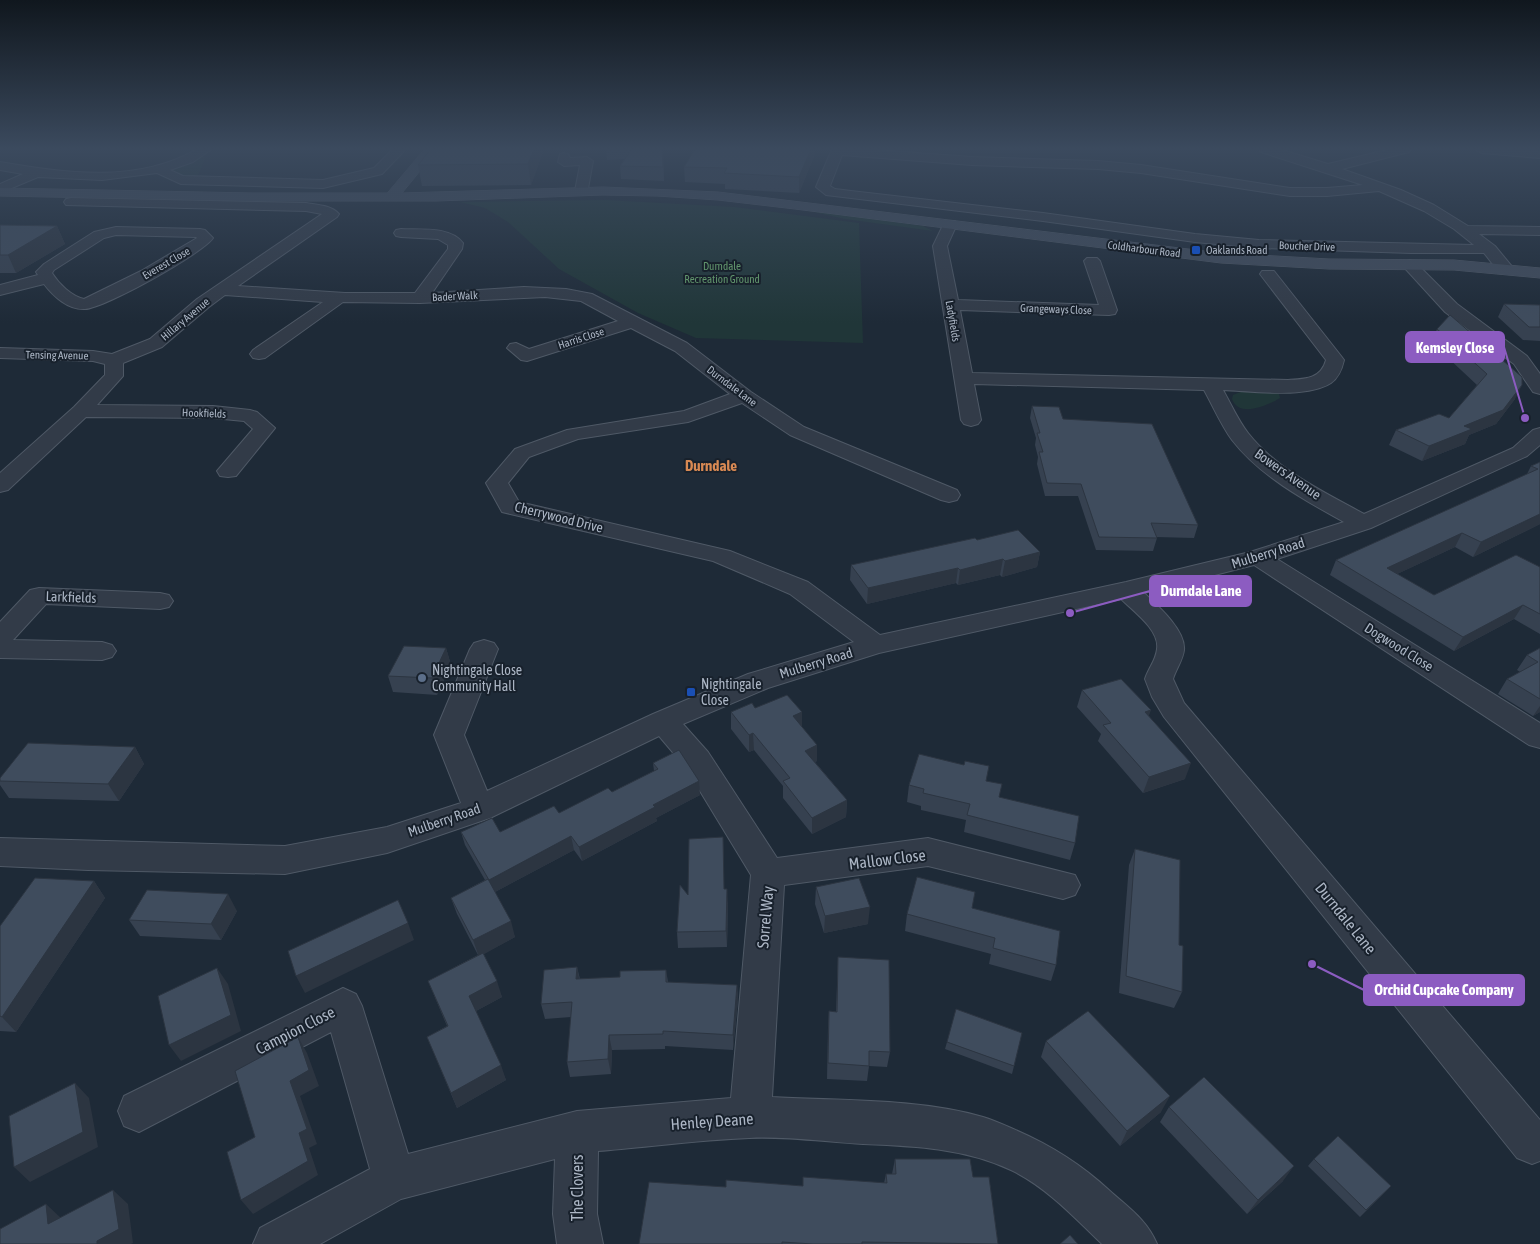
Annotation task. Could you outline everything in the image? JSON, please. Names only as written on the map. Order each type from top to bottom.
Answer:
[{"type":"street","name":"Hillary Avenue","points":[[114,360],[156,343],[188,314],[332,215],[328,211],[308,207]]},
{"type":"street","name":"Coldharbour Road","points":[[809,207],[1221,258],[1328,264],[1454,265],[1540,273]]},
{"type":"street","name":"Boucher Drive","points":[[955,207],[1195,238],[1260,244],[1411,249],[1490,249]]},
{"type":"street","points":[[1425,207],[1468,230],[1490,249],[1506,269]]},
{"type":"street","name":"Ladyfields","points":[[950,224],[940,246],[971,420]]},
{"type":"street","points":[[1468,230],[1540,231]]},
{"type":"street","name":"Everest Close","points":[[116,231],[196,233],[202,234],[206,238],[201,243],[117,292],[90,304],[71,301],[47,278],[45,270],[102,234],[116,231]]},
{"type":"street","points":[[401,232],[441,235],[456,243],[455,249],[420,298]]},
{"type":"street","name":"Grangeways Close","points":[[950,305],[1109,310],[1092,261]]},
{"type":"street","points":[[1410,265],[1452,308],[1521,360],[1540,388]]},
{"type":"street","points":[[963,378],[1211,385],[1304,385],[1328,376],[1334,370],[1335,360],[1268,274]]},
{"type":"street","points":[[0,290],[47,278]]},
{"type":"street","name":"Bader Walk","points":[[222,290],[338,298],[420,298],[542,292],[573,294]]},
{"type":"street","name":"Durndale Lane","points":[[573,294],[599,302],[681,348],[744,396],[796,431],[949,495]]},
{"type":"street","points":[[259,354],[274,341],[312,318],[338,298]]},
{"type":"street","name":"Harris Close","points":[[518,355],[634,321]]},
{"type":"street","name":"Tensing Avenue","points":[[0,353],[93,356],[114,360]]},
{"type":"street","points":[[1521,360],[1540,358]]},
{"type":"street","points":[[0,485],[81,411],[114,376],[114,360]]},
{"type":"street","name":"Bowers Avenue","points":[[1211,385],[1240,435],[1249,446],[1286,476],[1363,523]]},
{"type":"street","name":"Cherrywood Drive","points":[[744,396],[688,416],[574,434],[522,453],[497,483],[510,507],[721,556],[799,588],[875,645]]},
{"type":"street","name":"Hookfields","points":[[81,411],[213,412],[250,416],[265,428],[228,471]]},
{"type":"street","name":"Mulberry Road","points":[[5,859],[88,856],[284,860],[387,840],[479,809],[663,721],[758,681],[875,645],[1126,590],[1258,557],[1363,523],[1520,452],[1540,434]]},
{"type":"street","name":"Dogwood Close","points":[[1258,557],[1540,737]]},
{"type":"street","name":"Durndale Lane","points":[[1126,590],[1163,628],[1170,639],[1171,648],[1159,679],[1166,697],[1174,710],[1532,1143]]},
{"type":"street","name":"Larkfields","points":[[0,638],[39,596],[160,601]]},
{"type":"street","points":[[0,649],[102,651]]},
{"type":"street","points":[[479,809],[449,735],[484,649]]},
{"type":"street","name":"Sorrel Way","points":[[663,721],[697,760],[768,873],[750,1117]]},
{"type":"street","name":"Mallow Close","points":[[768,873],[928,852],[1063,884]]},
{"type":"street","name":"Campion Close","points":[[139,1111],[343,1006],[394,1180]]},
{"type":"street","name":"Henley Deane","points":[[276,1244],[394,1180],[577,1132],[750,1117],[906,1125],[937,1128],[977,1136],[1015,1150],[1053,1171],[1087,1198],[1134,1244]]},
{"type":"street","name":"The Clovers","points":[[577,1132],[575,1214],[580,1244]]},
{"type":"green space","name":"Durndale Recreation Ground","points":[[481,207],[735,207],[859,223],[863,343],[696,338],[638,313],[559,269],[508,222]]},
{"type":"green space","points":[[796,208],[923,226],[933,231],[845,219]]},
{"type":"green space","points":[[1243,391],[1272,392],[1279,394],[1280,398],[1254,409],[1241,408],[1232,399],[1233,395]]},
{"type":"building","points":[[0,225],[57,226],[8,255],[0,255]]},
{"type":"building","points":[[1504,304],[1540,305],[1540,327],[1529,327]]},
{"type":"building","points":[[1450,315],[1522,377],[1522,385],[1503,410],[1464,426],[1472,429],[1429,446],[1396,430],[1439,414],[1449,418],[1487,374],[1437,329]]},
{"type":"building","points":[[1032,406],[1059,407],[1063,419],[1152,424],[1198,525],[1151,523],[1157,538],[1099,537],[1081,484],[1047,483],[1039,452],[1043,452],[1037,433],[1040,433]]},
{"type":"building","points":[[1540,462],[1540,514],[1481,542],[1462,533],[1387,568],[1434,595],[1516,555],[1540,567],[1540,614],[1523,605],[1463,637],[1336,560],[1538,469],[1531,466]]},
{"type":"building","points":[[1018,530],[1040,552],[1005,561],[1003,559],[960,570],[958,568],[868,588],[851,565],[975,538],[977,540]]},
{"type":"building","points":[[404,646],[446,648],[432,678],[388,676]]},
{"type":"building","points":[[1540,648],[1540,699],[1507,679],[1538,662],[1527,655]]},
{"type":"building","points":[[1121,679],[1151,710],[1145,712],[1191,763],[1149,777],[1103,725],[1111,723],[1082,690]]},
{"type":"building","points":[[787,695],[802,712],[793,716],[817,745],[805,751],[847,800],[812,818],[783,781],[790,778],[753,733],[749,735],[731,712],[752,703],[755,708]]},
{"type":"building","points":[[28,743],[135,747],[108,784],[0,781],[0,778]]},
{"type":"building","points":[[679,750],[699,781],[653,805],[655,807],[579,847],[571,836],[489,880],[461,832],[492,818],[500,832],[554,806],[559,813],[608,788],[612,792],[658,769],[653,763]]},
{"type":"building","points":[[919,754],[964,765],[965,761],[989,766],[986,781],[1002,784],[999,797],[1079,816],[1075,843],[967,815],[970,804],[923,793],[924,789],[909,785]]},
{"type":"building","points":[[723,837],[724,889],[727,889],[726,931],[677,932],[680,885],[688,895],[689,839]]},
{"type":"building","points":[[1135,849],[1180,860],[1179,945],[1183,946],[1182,992],[1126,976]]},
{"type":"building","points":[[917,877],[975,892],[972,908],[1060,931],[1056,965],[993,948],[995,938],[907,914]]},
{"type":"building","points":[[35,878],[94,881],[2,1017],[0,1016],[0,926]]},
{"type":"building","points":[[859,878],[870,907],[825,916],[816,887]]},
{"type":"building","points":[[488,879],[511,921],[473,940],[451,898]]},
{"type":"building","points":[[147,890],[228,894],[211,924],[129,920]]},
{"type":"building","points":[[398,900],[408,923],[296,976],[288,951]]},
{"type":"building","points":[[483,953],[497,981],[469,996],[501,1065],[451,1093],[427,1037],[448,1026],[428,981]]},
{"type":"building","points":[[838,957],[889,960],[890,1052],[869,1051],[869,1066],[828,1063],[829,1011],[837,1012]]},
{"type":"building","points":[[577,967],[576,979],[620,977],[620,971],[666,970],[666,982],[737,985],[733,1035],[663,1031],[663,1034],[609,1035],[608,1059],[567,1062],[572,1002],[541,1004],[544,970]]},
{"type":"building","points":[[217,968],[231,1015],[169,1045],[158,996]]},
{"type":"building","points":[[956,1009],[1022,1033],[1014,1066],[947,1042]]},
{"type":"building","points":[[1088,1011],[1170,1096],[1127,1131],[1046,1041]]},
{"type":"building","points":[[298,1037],[309,1070],[290,1081],[307,1129],[299,1133],[308,1161],[241,1200],[227,1152],[255,1137],[235,1071]]},
{"type":"building","points":[[1204,1077],[1294,1166],[1258,1200],[1169,1107]]},
{"type":"building","points":[[75,1083],[83,1132],[14,1167],[9,1116]]},
{"type":"building","points":[[1338,1136],[1391,1186],[1366,1210],[1314,1159]]},
{"type":"building","points":[[895,1159],[970,1159],[973,1177],[989,1177],[998,1244],[862,1242],[862,1244],[813,1244],[782,1242],[782,1244],[639,1244],[649,1182],[726,1187],[726,1180],[803,1186],[803,1177],[887,1183],[886,1174],[896,1174]]},
{"type":"building","points":[[113,1190],[119,1229],[97,1241],[97,1244],[0,1244],[0,1229],[46,1204],[48,1224]]},
{"type":"building","points":[[1070,1235],[1078,1244],[1060,1244]]},
{"type":"place","name":"Oaklands Road","points":[[1196,250]]},
{"type":"place","name":"Kemsley Close","points":[[1525,418]]},
{"type":"place","name":"Durndale Lane","points":[[1070,613]]},
{"type":"place","name":"Nightingale Close Community Hall","points":[[422,678]]},
{"type":"place","name":"Nightingale Close","points":[[691,692]]},
{"type":"place","name":"Orchid Cupcake Company","points":[[1312,964]]},
{"type":"district","name":"Durndale","points":[[711,466]]}]
